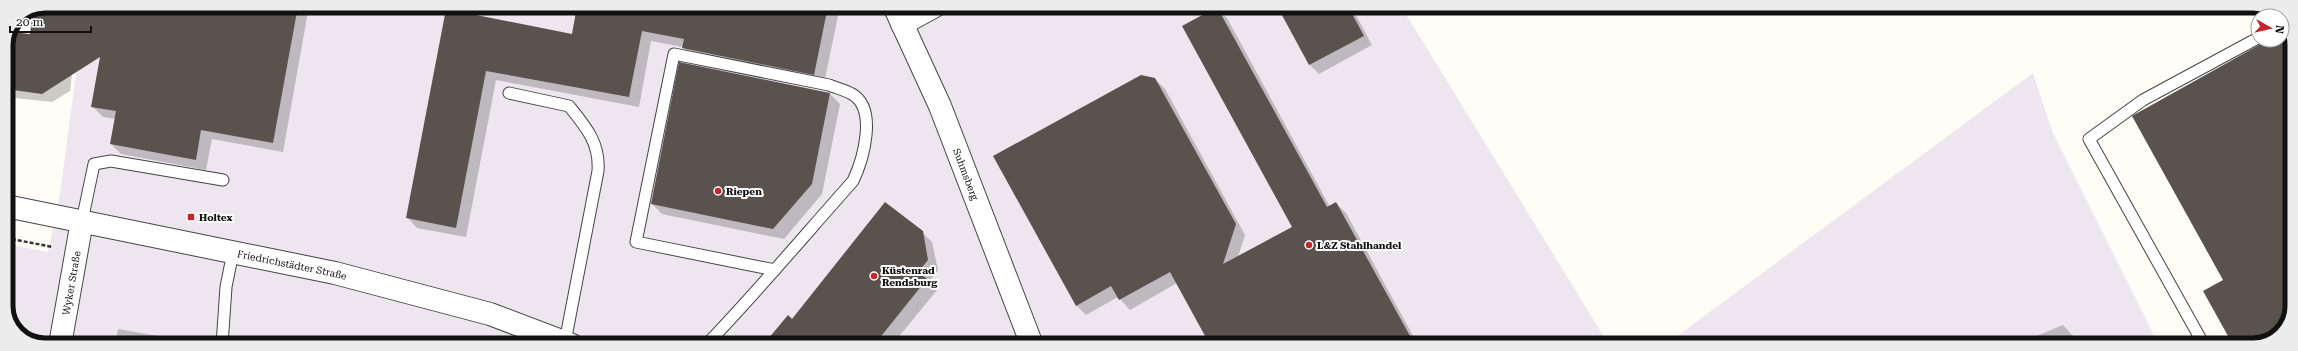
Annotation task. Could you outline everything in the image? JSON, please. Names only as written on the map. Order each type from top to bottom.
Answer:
[{"type":"street","name":"Suhmsberg","points":[[898,15],[940,106],[1029,338]]},
{"type":"street","name":"Friedrichstädter Straße","points":[[13,207],[335,273],[490,314],[555,338]]},
{"type":"street","name":"Wyker Straße","points":[[61,338],[82,221]]},
{"type":"lane","points":[[2200,338],[2089,139],[2143,100],[2250,42]]},
{"type":"lane","points":[[712,338],[775,270],[853,180],[861,163],[866,142],[864,110],[853,94],[828,85],[674,54],[636,242],[775,270]]},
{"type":"lane","points":[[509,93],[569,106],[594,139],[599,156],[598,171],[569,338]]},
{"type":"lane","points":[[82,221],[94,164],[111,161],[222,180]]},
{"type":"lane","points":[[222,338],[226,287],[233,252]]},
{"type":"path","points":[[13,239],[76,252]]},
{"type":"shaded area","points":[[84,13],[1405,13],[1605,338],[41,338],[31,335],[18,324],[15,318],[13,308],[13,245],[48,252],[60,193]]},
{"type":"shaded area","points":[[2033,73],[2053,133],[2156,338],[1674,338]]},
{"type":"building","points":[[46,13],[297,13],[273,143],[201,130],[196,160],[110,144],[116,111],[91,107],[100,57],[42,94],[13,90],[13,46],[15,33],[30,34],[32,15]]},
{"type":"building","points":[[445,13],[466,13],[572,34],[576,13],[827,13],[814,75],[682,48],[684,39],[642,31],[629,97],[486,71],[456,228],[406,218]]},
{"type":"building","points":[[1206,13],[1220,13],[1327,207],[1336,202],[1411,338],[1206,338],[1170,272],[1119,300],[1111,286],[1076,306],[993,156],[1141,75],[1155,78],[1236,224],[1223,264],[1292,227],[1182,26]]},
{"type":"building","points":[[1281,13],[1352,13],[1364,36],[1309,65]]},
{"type":"building","points":[[2254,48],[2285,48],[2285,310],[2281,322],[2271,333],[2265,336],[2252,338],[2229,338],[2203,291],[2223,280],[2132,116]]},
{"type":"building","points":[[679,62],[830,93],[812,184],[773,229],[651,204]]},
{"type":"building","name":"Küstenrad Rendsburg","points":[[885,202],[923,231],[928,260],[918,272],[927,279],[880,338],[769,338],[788,315],[792,319]]},
{"type":"place","name":"Riepen","points":[[718,191]]},
{"type":"place","name":"Holtex","points":[[191,217]]},
{"type":"place","name":"L&Z Stahlhandel","points":[[1309,245]]},
{"type":"place","name":"Küstenrad Rendsburg","points":[[874,276]]}]
